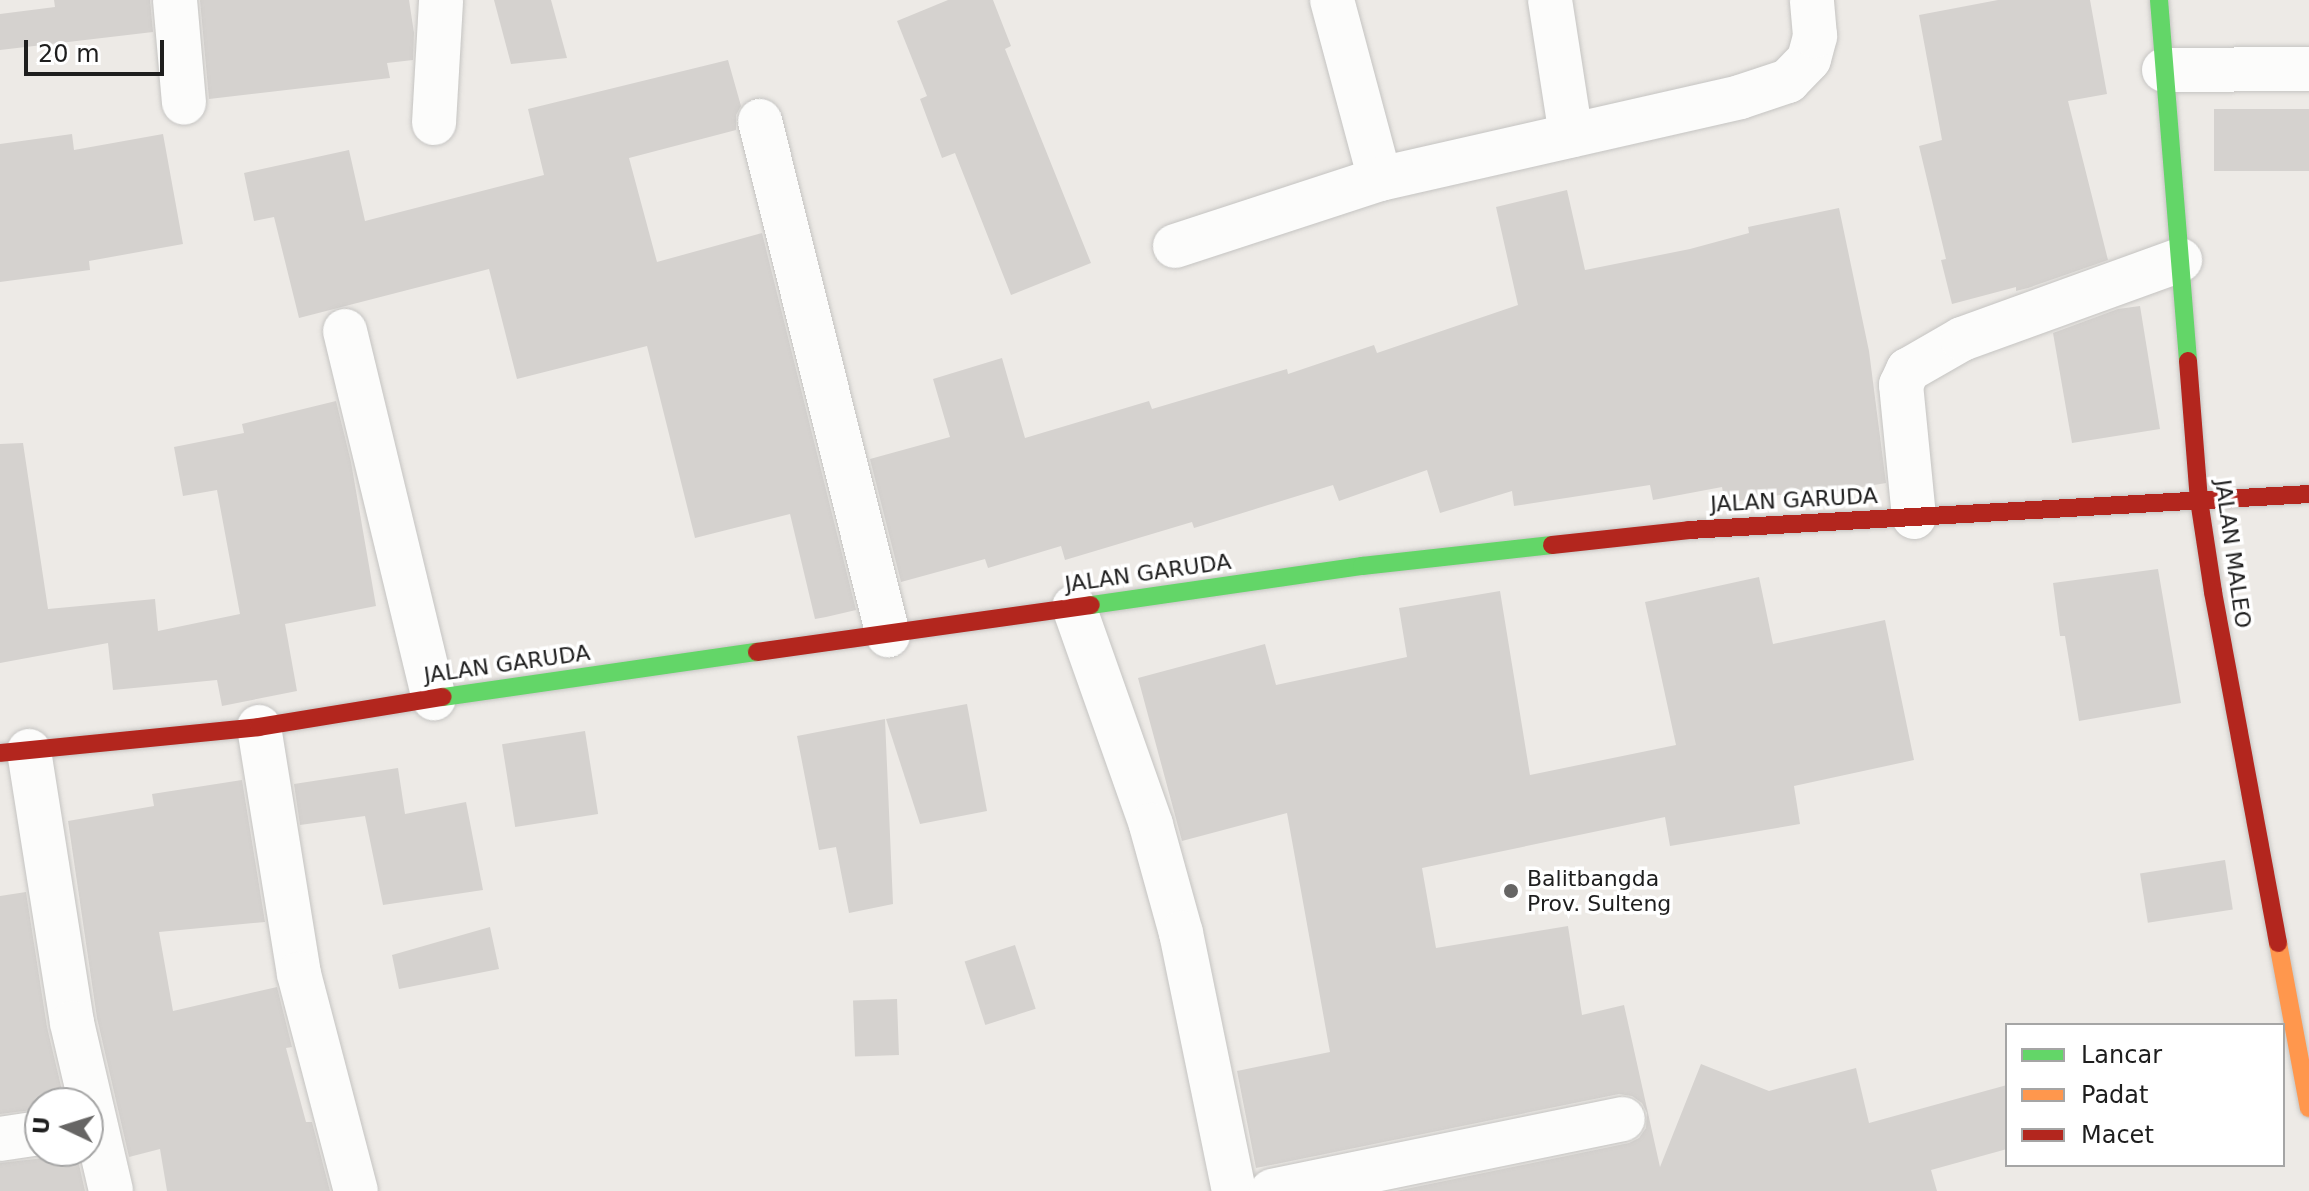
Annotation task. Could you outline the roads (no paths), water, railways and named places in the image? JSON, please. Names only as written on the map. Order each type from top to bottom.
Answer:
[{"type":"street","points":[[175,0],[184,103]]},
{"type":"street","points":[[434,123],[441,0]]},
{"type":"street","points":[[1332,0],[1380,179]]},
{"type":"street","points":[[1550,0],[1571,135]]},
{"type":"street","points":[[1175,246],[1380,179],[1740,97],[1788,81],[1809,59],[1815,36],[1812,0]]},
{"type":"street","name":"JALAN MALEO","points":[[2159,0],[2199,500],[2213,592],[2309,1108]]},
{"type":"street","points":[[2164,70],[2309,69]]},
{"type":"street","points":[[760,121],[888,635]]},
{"type":"street","points":[[1914,517],[1901,385],[1908,370],[1962,339],[2180,260]]},
{"type":"street","points":[[345,331],[434,698]]},
{"type":"street","name":"JALAN GARUDA","points":[[15,752],[259,727],[434,698],[1362,566],[1673,532],[2309,494]]},
{"type":"street","points":[[1074,607],[1151,825],[1181,933],[1234,1191]]},
{"type":"street","points":[[259,727],[299,974],[356,1191]]},
{"type":"street","points":[[15,752],[84,1087]]},
{"type":"street","points":[[1272,1191],[1623,1119]]},
{"type":"street","points":[[0,1139],[24,1135]]},
{"type":"street","points":[[104,1167],[111,1191]]},
{"type":"place","name":"Balitbangda Prov. Sulteng","points":[[1511,891]]}]
